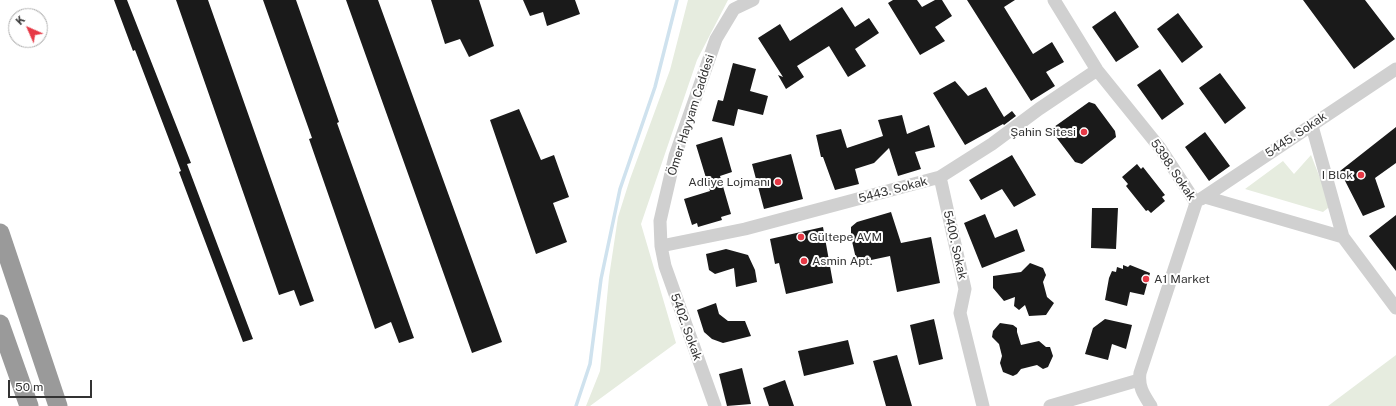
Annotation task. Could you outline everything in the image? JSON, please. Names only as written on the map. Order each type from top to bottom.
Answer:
[{"type":"highway","points":[[0,233],[58,406]]},
{"type":"highway","points":[[0,324],[29,406]]},
{"type":"street","name":"Ömer Hayyam Caddesi","points":[[661,246],[660,221],[675,156],[716,39],[734,9],[753,0]]},
{"type":"street","name":"5398. Sokak","points":[[1054,0],[1097,70],[1201,200],[1149,344],[1139,380]]},
{"type":"street","name":"5445. Sokak","points":[[1201,200],[1396,69]]},
{"type":"street","name":"5443. Sokak","points":[[661,246],[746,229],[940,177],[992,144],[1039,109],[1097,70]]},
{"type":"street","points":[[1312,126],[1343,237],[1396,308]]},
{"type":"street","name":"5400. Sokak","points":[[940,177],[965,289],[960,312],[983,406]]},
{"type":"street","points":[[1201,200],[1343,237]]},
{"type":"street","name":"5402. Sokak","points":[[661,246],[665,266],[715,406]]},
{"type":"street","points":[[1050,406],[1139,380],[1141,390],[1151,406]]},
{"type":"shaded area","points":[[688,0],[728,0],[697,60],[641,224],[676,343],[590,406],[586,406],[600,371],[609,277],[618,217],[630,179],[670,70]]},
{"type":"shaded area","points":[[1311,155],[1329,201],[1328,208],[1323,212],[1245,189],[1283,161],[1294,174]]},
{"type":"shaded area","points":[[1396,355],[1396,406],[1328,406]]},
{"type":"building","points":[[114,0],[127,0],[191,163],[187,164],[253,339],[243,342],[179,172],[181,171],[135,50],[133,51]]},
{"type":"building","points":[[176,0],[208,0],[314,301],[300,306],[294,290],[279,295]]},
{"type":"building","points":[[263,0],[296,0],[339,122],[337,123],[414,338],[399,343],[391,322],[375,329],[309,139],[312,138]]},
{"type":"building","points":[[346,0],[378,0],[502,342],[472,353]]},
{"type":"building","points":[[431,0],[479,0],[494,46],[469,57],[460,39],[445,44]]},
{"type":"building","points":[[523,0],[575,0],[580,14],[547,26],[543,12],[530,16]]},
{"type":"building","points":[[893,0],[917,0],[922,7],[935,0],[942,0],[952,16],[935,27],[945,41],[920,55],[888,3]]},
{"type":"building","points":[[967,0],[1015,0],[1004,7],[1033,54],[1052,42],[1064,62],[1046,72],[1055,86],[1031,101]]},
{"type":"building","points":[[1303,0],[1365,0],[1395,39],[1354,69]]},
{"type":"building","points":[[842,7],[855,27],[869,18],[879,33],[855,49],[866,66],[848,77],[829,46],[797,66],[804,77],[786,89],[778,75],[783,77],[758,38],[780,24],[790,41]]},
{"type":"building","points":[[1115,11],[1139,47],[1116,62],[1092,27]]},
{"type":"building","points":[[1178,13],[1203,47],[1182,63],[1157,29]]},
{"type":"building","points":[[733,63],[756,69],[750,91],[768,96],[763,115],[738,109],[734,126],[712,121],[718,100],[723,101]]},
{"type":"building","points":[[1160,69],[1184,104],[1162,120],[1137,85]]},
{"type":"building","points":[[1220,73],[1246,108],[1225,124],[1199,88]]},
{"type":"building","points":[[955,81],[968,96],[986,87],[1004,117],[1012,111],[1016,116],[1004,125],[1003,124],[965,145],[933,93]]},
{"type":"building","name":"Şahin Sitesi","points":[[1089,102],[1095,104],[1115,131],[1116,137],[1082,164],[1075,162],[1053,133],[1054,127]]},
{"type":"building","points":[[519,109],[541,160],[554,155],[569,197],[553,203],[567,242],[536,254],[490,120]]},
{"type":"building","points":[[902,115],[907,134],[929,125],[935,147],[915,152],[921,169],[898,176],[889,148],[874,163],[855,169],[859,184],[835,190],[823,157],[821,157],[816,135],[841,129],[847,148],[883,136],[878,120]]},
{"type":"building","name":"I Blok","points":[[1396,127],[1396,163],[1375,178],[1385,207],[1363,216],[1340,171]]},
{"type":"building","points":[[1205,132],[1230,166],[1209,181],[1185,147]]},
{"type":"building","points":[[722,137],[732,172],[720,176],[731,214],[721,217],[722,220],[698,227],[697,223],[692,225],[684,199],[710,191],[696,145]]},
{"type":"building","name":"Adliye Lojmanı","points":[[791,154],[803,199],[764,209],[752,164]]},
{"type":"building","points":[[1012,155],[1036,195],[1014,207],[1002,189],[981,200],[969,180]]},
{"type":"building","points":[[1137,164],[1141,169],[1143,167],[1165,195],[1162,197],[1165,201],[1151,213],[1148,210],[1146,211],[1126,186],[1128,184],[1122,177]]},
{"type":"building","points":[[1092,208],[1118,208],[1116,249],[1091,248]]},
{"type":"building","points":[[891,212],[901,243],[931,237],[940,283],[897,292],[890,256],[857,263],[851,237],[851,227],[857,222]]},
{"type":"building","points":[[985,214],[995,238],[1017,229],[1025,251],[982,268],[964,223]]},
{"type":"building","points":[[1396,215],[1396,271],[1369,236]]},
{"type":"building","name":"Asmin Apt.","points":[[823,227],[833,283],[786,294],[779,263],[775,264],[770,239]]},
{"type":"building","points":[[726,249],[748,255],[755,270],[757,282],[736,287],[734,268],[715,274],[709,270],[706,254]]},
{"type":"building","points":[[1030,263],[1043,268],[1046,275],[1043,282],[1047,297],[1054,303],[1046,315],[1029,316],[1025,305],[1019,310],[1014,306],[1015,297],[1004,301],[993,288],[993,276],[1021,272]]},
{"type":"building","points":[[1123,265],[1128,267],[1130,265],[1150,273],[1144,295],[1130,292],[1127,306],[1105,300],[1109,278],[1112,271],[1116,272],[1117,267],[1123,269]]},
{"type":"building","points":[[716,303],[719,314],[728,321],[745,321],[751,336],[723,343],[712,339],[704,332],[697,310]]},
{"type":"building","points":[[934,319],[943,359],[919,365],[910,325]]},
{"type":"building","points":[[1105,319],[1132,325],[1126,349],[1112,344],[1108,360],[1085,354],[1093,328]]},
{"type":"building","points":[[1000,323],[1013,325],[1017,328],[1021,345],[1039,341],[1046,347],[1050,347],[1053,356],[1048,367],[1043,369],[1037,365],[1021,369],[1013,376],[1003,372],[1000,363],[1002,356],[999,344],[992,337],[993,331]]},
{"type":"building","points":[[848,340],[854,364],[804,376],[798,351]]},
{"type":"building","points":[[897,355],[912,406],[886,406],[873,361]]},
{"type":"building","points":[[742,368],[751,404],[727,406],[719,374]]},
{"type":"building","points":[[785,380],[794,406],[769,406],[763,388]]},
{"type":"waterway","points":[[576,406],[590,364],[601,279],[620,189],[655,87],[677,0]]},
{"type":"place","name":"Şahin Sitesi","points":[[1084,132]]},
{"type":"place","name":"I Blok","points":[[1361,175]]},
{"type":"place","name":"Adliye Lojmanı","points":[[778,182]]},
{"type":"place","name":"Gültepe AVM","points":[[801,237]]},
{"type":"place","name":"Asmin Apt.","points":[[804,261]]},
{"type":"place","name":"A1 Market","points":[[1146,279]]}]
